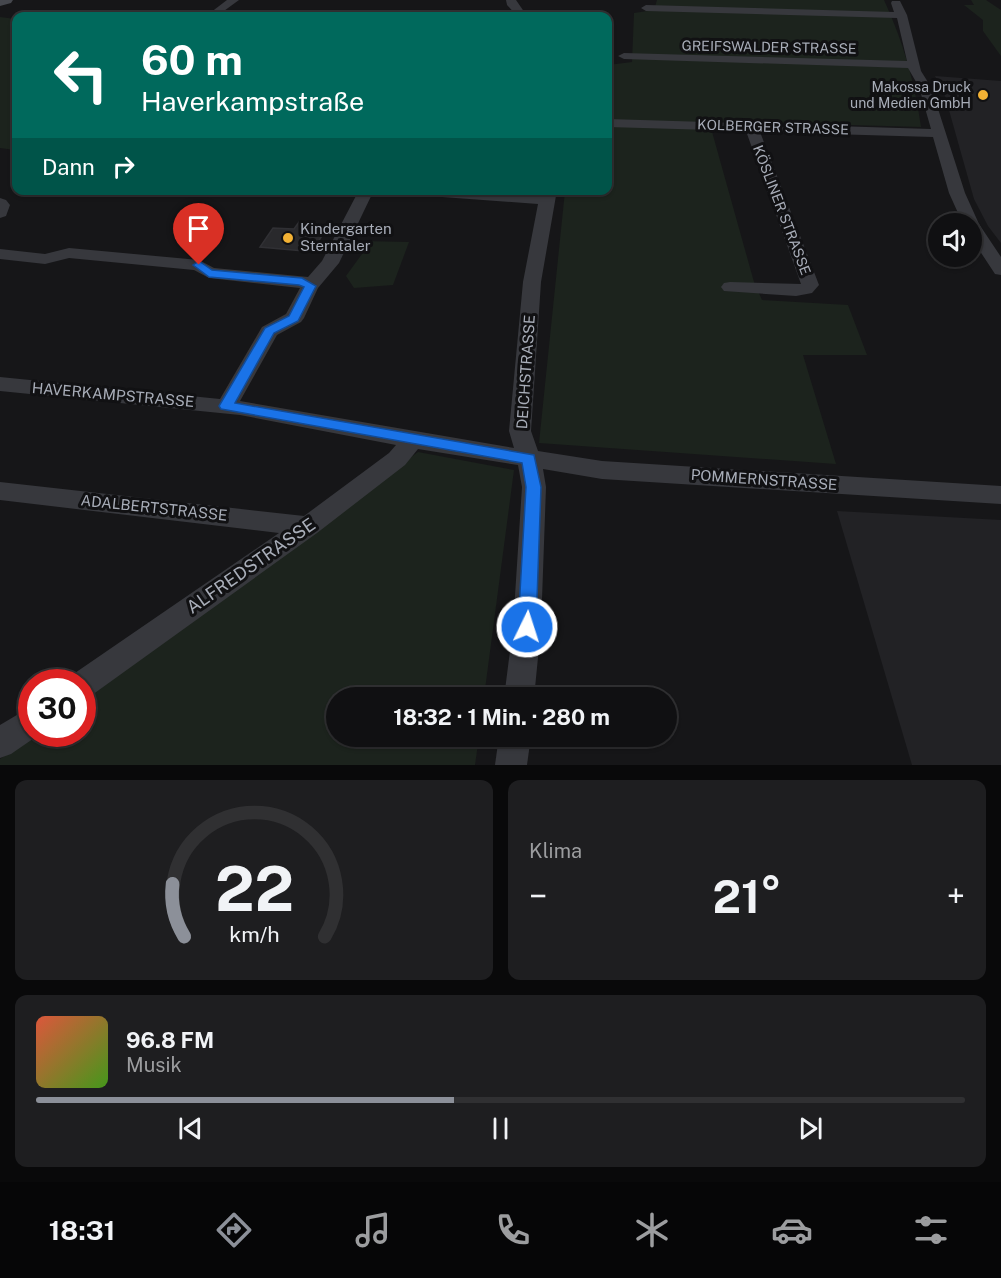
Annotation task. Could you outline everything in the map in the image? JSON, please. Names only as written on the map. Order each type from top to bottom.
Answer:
[{"type":"street","points":[[0,2],[6,0]]},
{"type":"street","points":[[217,12],[234,0]]},
{"type":"street","points":[[894,0],[902,15],[913,65],[925,87],[966,213]]},
{"type":"street","points":[[646,8],[902,15]]},
{"type":"street","name":"GREIFSWALDER STRASSE","points":[[624,56],[913,65]]},
{"type":"street","name":"KOLBERGER STRASSE","points":[[612,123],[938,133]]},
{"type":"street","name":"KÖSLINER STRASSE","points":[[730,287],[796,290],[806,289],[810,285],[751,126]]},
{"type":"street","points":[[226,406],[269,330],[294,318],[310,286],[330,263],[364,195]]},
{"type":"street","name":"DEICHSTRASSE","points":[[520,687],[527,627],[534,487],[529,459],[520,431],[531,289],[548,195]]},
{"type":"street","points":[[0,202],[2,205],[0,213]]},
{"type":"street","points":[[982,242],[1001,270]]},
{"type":"street","points":[[0,254],[45,259],[69,253],[199,265],[209,273],[302,281],[310,286]]},
{"type":"street","name":"HAVERKAMPSTRASSE","points":[[0,384],[226,406],[529,459]]},
{"type":"street","name":"ALFREDSTRASSE","points":[[96,675],[308,526],[397,459],[413,440]]},
{"type":"street","name":"POMMERNSTRASSE","points":[[529,459],[602,470],[1001,495]]},
{"type":"street","name":"ADALBERTSTRASSE","points":[[0,491],[308,526]]},
{"type":"street","points":[[0,743],[18,731]]},
{"type":"street","points":[[511,765],[513,747]]},
{"type":"shaded area","points":[[657,0],[884,0],[897,31],[912,78],[921,127],[709,121],[754,282],[762,300],[848,305],[867,355],[803,355],[836,464],[539,443],[565,195],[612,195],[612,64],[632,62],[634,13],[654,10]]},
{"type":"shaded area","points":[[971,0],[986,0],[1001,10],[1001,56],[983,31],[983,20],[964,5],[974,5]]},
{"type":"shaded area","points":[[0,17],[12,18],[12,150],[0,148]]},
{"type":"shaded area","points":[[935,76],[1001,81],[1001,243],[988,226],[974,199],[945,96]]},
{"type":"shaded area","points":[[360,241],[409,242],[393,285],[354,288],[346,276],[362,254]]},
{"type":"shaded area","points":[[418,452],[514,470],[485,687],[326,687],[326,747],[478,747],[475,765],[0,765],[0,759],[18,746],[96,747],[96,688]]},
{"type":"shaded area","points":[[837,511],[1001,520],[1001,765],[912,765]]},
{"type":"building","name":"Kindergarten Sterntaler","points":[[299,222],[319,224],[315,231],[324,232],[314,249],[304,251],[260,247],[273,228],[294,229]]},
{"type":"place","name":"Makossa Druck und Medien GmbH","points":[[983,95]]},
{"type":"place","name":"Kindergarten Sterntaler","points":[[288,238]]},
{"type":"route","points":[[199,265],[209,273],[302,281],[310,286],[294,318],[269,330],[226,406],[529,459],[534,487],[527,627]]}]
